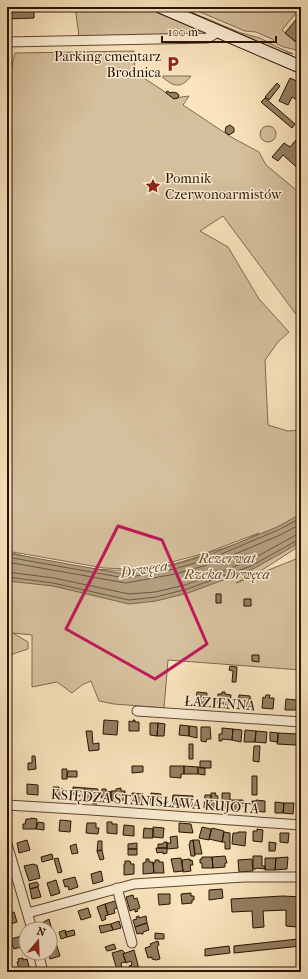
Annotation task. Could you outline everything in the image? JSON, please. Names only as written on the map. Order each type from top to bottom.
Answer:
[{"type":"main road","points":[[162,7],[301,67]]},
{"type":"street","points":[[7,42],[207,38],[213,35],[216,30]]},
{"type":"street","name":"ŁAZIENNA","points":[[137,711],[301,722]]},
{"type":"street","name":"KSIĘDZA STANISŁAWA KUJOTA","points":[[7,805],[301,825]]},
{"type":"street","points":[[7,844],[30,921]]},
{"type":"street","points":[[28,913],[134,884],[244,877],[301,877]]},
{"type":"street","points":[[116,888],[132,943]]},
{"type":"street","points":[[40,961],[43,972]]},
{"type":"highlighted area","points":[[118,526],[162,540],[207,644],[155,679],[66,629]]},
{"type":"green space","points":[[75,7],[144,7],[198,29],[199,32],[197,34],[79,36]]},
{"type":"green space","points":[[175,7],[179,7],[241,33],[260,38],[293,54],[280,52]]},
{"type":"green space","points":[[188,7],[301,7],[282,30],[295,42],[301,44],[301,51],[284,47],[277,44],[272,39],[256,32],[245,31]]},
{"type":"green space","points":[[134,51],[135,72],[174,98],[189,96],[183,105],[231,137],[259,152],[266,165],[301,194],[301,321],[223,216],[200,231],[228,247],[259,299],[289,332],[278,342],[265,360],[268,425],[288,431],[301,430],[301,545],[259,572],[236,583],[301,557],[301,670],[168,660],[164,708],[114,704],[99,701],[91,681],[82,685],[72,693],[57,682],[32,687],[32,635],[13,633],[28,642],[28,649],[7,656],[7,552],[84,568],[141,570],[162,567],[192,559],[236,544],[259,533],[206,553],[168,563],[131,569],[104,568],[7,551],[7,77],[9,78],[15,53]]},
{"type":"green space","points":[[161,76],[191,76],[180,85],[176,85]]},
{"type":"green space","points":[[265,126],[271,126],[276,131],[274,140],[271,142],[265,142],[260,137],[260,131]]},
{"type":"water","name":"Rezerwat Rzeka Drwęca","points":[[301,514],[301,542],[253,569],[188,593],[156,601],[129,604],[53,586],[7,581],[7,553],[124,574],[173,565],[211,554],[277,527]]},
{"type":"building","points":[[7,7],[34,7],[34,18],[7,19]]},
{"type":"building","points":[[299,16],[301,18],[301,34],[295,41],[285,33]]},
{"type":"building","points":[[290,78],[301,83],[301,103],[292,97],[288,105],[279,101]]},
{"type":"building","points":[[277,83],[280,86],[269,100],[265,97]]},
{"type":"building","points":[[167,91],[177,93],[179,95],[178,98],[174,99],[166,93]]},
{"type":"building","points":[[265,98],[295,124],[292,128],[261,102]]},
{"type":"building","points":[[230,125],[234,128],[234,132],[229,135],[225,132],[226,127]]},
{"type":"building","points":[[301,134],[301,171],[283,155],[278,161],[272,157],[284,143],[290,147]]},
{"type":"building","points":[[216,594],[221,594],[221,603],[216,603]]},
{"type":"building","points":[[244,599],[251,599],[251,606],[244,606]]},
{"type":"building","points":[[252,655],[259,655],[259,662],[252,661]]},
{"type":"building","points":[[230,666],[237,667],[236,682],[232,682],[233,671],[229,670]]},
{"type":"building","points":[[197,692],[207,693],[206,705],[196,703]]},
{"type":"building","points":[[222,692],[231,695],[230,705],[218,704],[218,694],[222,694]]},
{"type":"building","points":[[239,695],[250,696],[252,702],[250,702],[250,707],[238,706]]},
{"type":"building","points":[[266,695],[270,695],[269,698],[274,698],[273,709],[262,708],[263,697],[265,698]]},
{"type":"building","points":[[286,699],[297,700],[296,710],[285,710]]},
{"type":"building","points":[[104,720],[118,721],[117,735],[103,734]]},
{"type":"building","points":[[133,720],[135,720],[135,722],[139,722],[139,731],[129,731],[129,721],[133,722]]},
{"type":"building","points":[[150,723],[158,723],[157,736],[150,735]]},
{"type":"building","points":[[158,723],[165,724],[164,736],[157,736]]},
{"type":"building","points":[[180,725],[189,726],[189,736],[179,735]]},
{"type":"building","points":[[189,726],[197,727],[197,738],[189,736]]},
{"type":"building","points":[[201,727],[210,727],[211,739],[207,739],[206,742],[201,741]]},
{"type":"building","points":[[222,728],[233,729],[232,740],[222,739],[222,741],[219,741],[219,734],[222,734]]},
{"type":"building","points":[[233,729],[242,730],[241,742],[232,740]]},
{"type":"building","points":[[245,730],[256,731],[255,742],[244,742]]},
{"type":"building","points":[[86,731],[92,731],[93,744],[99,743],[99,750],[89,751]]},
{"type":"building","points":[[256,731],[267,732],[266,743],[255,742]]},
{"type":"building","points":[[270,732],[278,733],[278,742],[270,741]]},
{"type":"building","points":[[278,733],[297,734],[296,745],[277,744]]},
{"type":"building","points":[[189,744],[193,744],[193,759],[189,759]]},
{"type":"building","points":[[254,746],[260,746],[259,762],[253,761]]},
{"type":"building","points":[[32,756],[35,756],[36,769],[28,770],[28,763],[32,763]]},
{"type":"building","points":[[200,761],[211,761],[211,768],[200,768]]},
{"type":"building","points":[[132,766],[143,766],[143,772],[132,773]]},
{"type":"building","points":[[170,766],[184,766],[184,774],[181,774],[181,778],[170,777]]},
{"type":"building","points":[[184,766],[198,767],[198,774],[184,774]]},
{"type":"building","points":[[198,767],[205,768],[205,775],[198,774]]},
{"type":"building","points":[[62,769],[67,769],[67,779],[62,779]]},
{"type":"building","points":[[68,771],[77,771],[77,777],[67,777]]},
{"type":"building","points":[[252,776],[257,776],[257,795],[252,795]]},
{"type":"building","points":[[27,784],[38,785],[38,795],[27,794]]},
{"type":"building","points":[[53,787],[63,789],[63,798],[52,797]]},
{"type":"building","points":[[73,787],[85,788],[84,800],[76,799],[76,794],[73,794]]},
{"type":"building","points":[[298,787],[301,787],[301,803],[298,803]]},
{"type":"building","points":[[85,788],[98,789],[97,804],[93,804],[93,800],[84,800]]},
{"type":"building","points":[[121,788],[121,791],[125,791],[125,800],[111,801],[111,791],[116,791],[116,789]]},
{"type":"building","points":[[102,789],[106,789],[106,791],[111,792],[111,802],[101,801]]},
{"type":"building","points":[[132,793],[143,794],[143,804],[131,803]]},
{"type":"building","points":[[151,793],[161,794],[160,805],[150,805]]},
{"type":"building","points":[[211,793],[216,793],[215,795],[218,796],[217,809],[211,809]]},
{"type":"building","points":[[222,793],[230,793],[230,810],[222,809]]},
{"type":"building","points":[[173,795],[193,796],[192,806],[172,805]]},
{"type":"building","points":[[205,795],[211,795],[211,809],[204,808]]},
{"type":"building","points":[[230,800],[243,800],[243,806],[240,806],[240,810],[230,810]]},
{"type":"building","points":[[252,801],[265,801],[265,812],[252,811]]},
{"type":"building","points":[[275,802],[284,803],[283,813],[275,813]]},
{"type":"building","points":[[284,803],[294,803],[293,814],[283,813]]},
{"type":"building","points":[[26,819],[37,819],[36,829],[23,829],[23,824],[25,824]]},
{"type":"building","points":[[60,820],[71,821],[70,832],[59,831]]},
{"type":"building","points":[[38,822],[44,823],[44,830],[36,829]]},
{"type":"building","points":[[107,822],[117,824],[117,834],[107,833]]},
{"type":"building","points":[[87,823],[96,823],[96,828],[99,828],[98,834],[86,833]]},
{"type":"building","points":[[179,823],[191,824],[193,833],[179,832]]},
{"type":"building","points":[[124,825],[134,826],[134,836],[123,835]]},
{"type":"building","points":[[153,827],[164,828],[163,838],[153,837]]},
{"type":"building","points":[[202,827],[211,829],[209,840],[199,838]]},
{"type":"building","points":[[144,828],[153,829],[153,838],[143,838]]},
{"type":"building","points":[[212,828],[224,831],[222,842],[209,839]]},
{"type":"building","points":[[257,829],[263,830],[262,842],[253,841],[253,831],[257,831]]},
{"type":"building","points":[[224,832],[230,833],[230,849],[225,849],[225,842],[222,842]]},
{"type":"building","points":[[246,832],[245,846],[232,844],[233,833]]},
{"type":"building","points":[[280,833],[289,833],[288,843],[280,842]]},
{"type":"building","points":[[177,836],[178,848],[167,849],[167,843],[171,843],[170,837]]},
{"type":"building","points":[[27,840],[30,850],[19,853],[17,843]]},
{"type":"building","points":[[193,840],[195,856],[191,856],[189,844],[190,841]]},
{"type":"building","points":[[193,840],[199,840],[202,854],[195,854]]},
{"type":"building","points":[[98,841],[102,841],[102,850],[97,851]]},
{"type":"building","points":[[164,842],[167,842],[167,848],[158,848],[158,844],[163,844]]},
{"type":"building","points":[[269,842],[276,843],[275,851],[269,851]]},
{"type":"building","points":[[137,843],[137,849],[128,849],[128,844]]},
{"type":"building","points":[[76,844],[78,853],[72,854],[70,846]]},
{"type":"building","points":[[156,848],[167,848],[167,853],[157,853]]},
{"type":"building","points":[[128,849],[137,849],[137,855],[128,855]]},
{"type":"building","points":[[102,850],[104,859],[100,860],[97,851]]},
{"type":"building","points":[[52,854],[53,859],[42,862],[41,857]]},
{"type":"building","points":[[225,856],[227,863],[225,863],[225,867],[213,868],[212,857]]},
{"type":"building","points":[[253,856],[262,856],[262,866],[265,866],[265,869],[253,869]]},
{"type":"building","points":[[202,857],[212,857],[213,868],[202,868],[200,859],[202,859]]},
{"type":"building","points":[[288,857],[287,869],[275,870],[276,858]]},
{"type":"building","points":[[58,858],[62,872],[58,873],[54,859]]},
{"type":"building","points":[[181,858],[183,871],[174,872],[171,859]]},
{"type":"building","points":[[265,858],[276,858],[275,870],[265,870]]},
{"type":"building","points":[[146,859],[149,859],[149,862],[153,862],[154,873],[143,874],[143,863],[146,862]]},
{"type":"building","points":[[190,859],[190,861],[192,860],[193,865],[190,865],[191,871],[183,872],[182,860]]},
{"type":"building","points":[[252,859],[253,871],[239,872],[238,860]]},
{"type":"building","points":[[155,860],[163,862],[164,873],[154,873],[153,863],[155,863]]},
{"type":"building","points":[[125,861],[130,861],[131,864],[134,864],[134,874],[124,875]]},
{"type":"building","points":[[34,864],[37,865],[40,878],[29,881],[24,866]]},
{"type":"building","points":[[101,871],[103,881],[93,884],[91,874]]},
{"type":"building","points":[[75,877],[78,887],[69,890],[68,886],[65,887],[63,880]]},
{"type":"building","points":[[56,880],[60,893],[51,896],[47,883]]},
{"type":"building","points":[[37,882],[39,886],[30,889],[29,884]]},
{"type":"building","points":[[38,887],[41,897],[32,899],[30,889]]},
{"type":"building","points":[[222,889],[223,898],[209,900],[209,890]]},
{"type":"building","points":[[191,893],[191,896],[194,896],[192,903],[182,904],[181,894]]},
{"type":"building","points":[[158,894],[170,894],[170,904],[159,905]]},
{"type":"building","points":[[133,895],[134,899],[137,898],[140,908],[135,912],[135,909],[130,911],[126,897]]},
{"type":"building","points":[[283,896],[301,897],[301,911],[297,911],[297,927],[286,926],[286,910],[263,911],[264,927],[253,928],[252,911],[232,912],[231,899]]},
{"type":"building","points":[[115,901],[117,908],[114,909],[115,913],[108,915],[105,904]]},
{"type":"building","points":[[105,904],[108,915],[105,916],[106,919],[102,921],[97,907]]},
{"type":"building","points":[[88,908],[91,917],[81,920],[78,911]]},
{"type":"building","points":[[14,912],[17,922],[7,925],[7,914]]},
{"type":"building","points":[[139,916],[139,918],[146,916],[147,923],[135,927],[133,920],[137,919],[136,917]]},
{"type":"building","points":[[119,921],[121,928],[113,930],[111,924]]},
{"type":"building","points":[[147,923],[149,930],[143,932],[143,934],[137,934],[135,927]]},
{"type":"building","points":[[111,924],[113,930],[101,933],[99,926]]},
{"type":"building","points":[[65,930],[67,937],[61,939],[59,932]]},
{"type":"building","points":[[74,930],[75,935],[67,937],[65,932]]},
{"type":"building","points":[[155,933],[164,934],[164,939],[155,939]]},
{"type":"building","points":[[18,937],[18,948],[14,949],[12,944],[11,945],[11,939]]},
{"type":"building","points":[[301,939],[301,946],[234,953],[234,946]]},
{"type":"building","points":[[158,941],[159,945],[157,946],[160,959],[152,959],[152,957],[148,958],[145,948]]},
{"type":"building","points":[[114,944],[116,949],[107,951],[105,947]]},
{"type":"building","points":[[229,946],[230,953],[205,956],[205,949]]},
{"type":"building","points":[[122,950],[125,953],[123,954],[126,962],[121,963],[122,969],[117,970],[112,953]]},
{"type":"building","points":[[134,950],[139,969],[130,971],[129,966],[132,965],[131,961],[126,963],[123,954]]},
{"type":"building","points":[[28,961],[30,970],[20,972],[17,962]]},
{"type":"place","name":"Parking cmentarz Brodnica","points":[[173,64]]},
{"type":"place","name":"Pomnik Czerwonoarmistów","points":[[153,186]]},
{"type":"water label","name":"Drwęca","points":[[144,569]]}]
